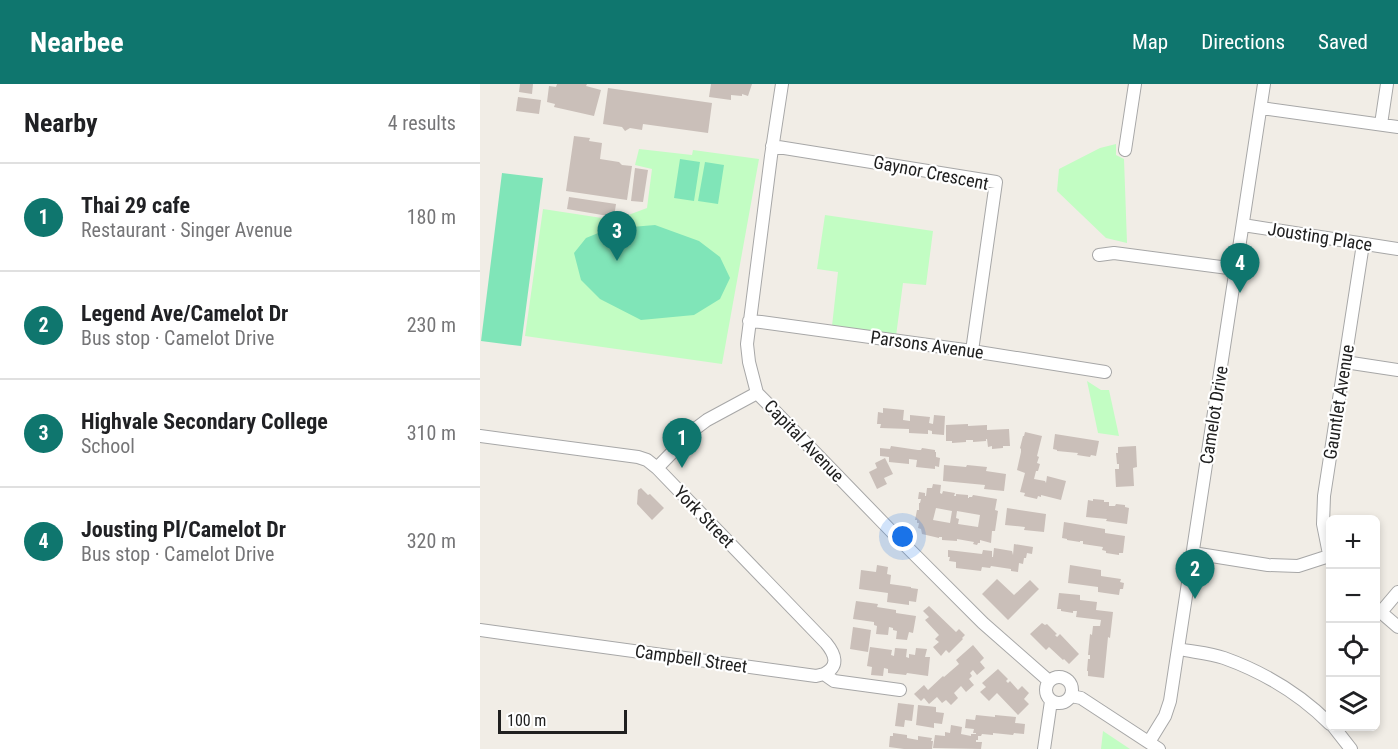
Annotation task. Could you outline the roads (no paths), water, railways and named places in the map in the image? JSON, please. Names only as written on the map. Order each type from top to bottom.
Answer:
[{"type":"street","name":"Capital Avenue","points":[[782,84],[747,344],[757,393],[983,623],[1049,681]]},
{"type":"street","points":[[1125,150],[1135,84]]},
{"type":"street","name":"Camelot Drive","points":[[1154,746],[1170,701],[1179,649],[1264,84]]},
{"type":"street","points":[[1380,124],[1387,84]]},
{"type":"street","points":[[1261,108],[1398,127]]},
{"type":"street","name":"Gaynor Crescent","points":[[772,146],[996,182],[972,351]]},
{"type":"street","name":"Jousting Place","points":[[1243,225],[1398,249]]},
{"type":"street","name":"Gauntlet Avenue","points":[[1326,539],[1323,524],[1324,496],[1363,244]]},
{"type":"street","points":[[1099,255],[1114,253],[1236,269]]},
{"type":"street","name":"Parsons Avenue","points":[[749,321],[972,351],[1104,372]]},
{"type":"street","points":[[1345,362],[1398,370]]},
{"type":"street","points":[[657,468],[695,429],[757,393]]},
{"type":"street","name":"York Street","points":[[480,436],[647,460],[833,651],[835,658],[832,669],[824,674]]},
{"type":"street","points":[[1193,553],[1268,565],[1298,566],[1326,559]]},
{"type":"street","points":[[1380,608],[1398,592]]},
{"type":"street","points":[[1380,612],[1398,627]]},
{"type":"street","name":"Campbell Street","points":[[480,630],[816,676],[824,674],[834,681],[900,690]]},
{"type":"street","points":[[1179,649],[1222,657],[1252,670],[1296,694],[1326,720]]},
{"type":"street","points":[[1044,749],[1051,701],[1046,689],[1049,681],[1057,677],[1066,679],[1072,686],[1071,696],[1064,702],[1051,701]]},
{"type":"street","points":[[1071,696],[1081,698],[1154,746]]},
{"type":"street","points":[[1337,731],[1351,749]]},
{"type":"place","name":"Highvale Secondary College","points":[[617,261]]},
{"type":"place","name":"Jousting Pl/Camelot Dr","points":[[1240,293]]},
{"type":"place","name":"Thai 29 cafe","points":[[682,468]]},
{"type":"place","name":"Legend Ave/Camelot Dr","points":[[1195,599]]}]
